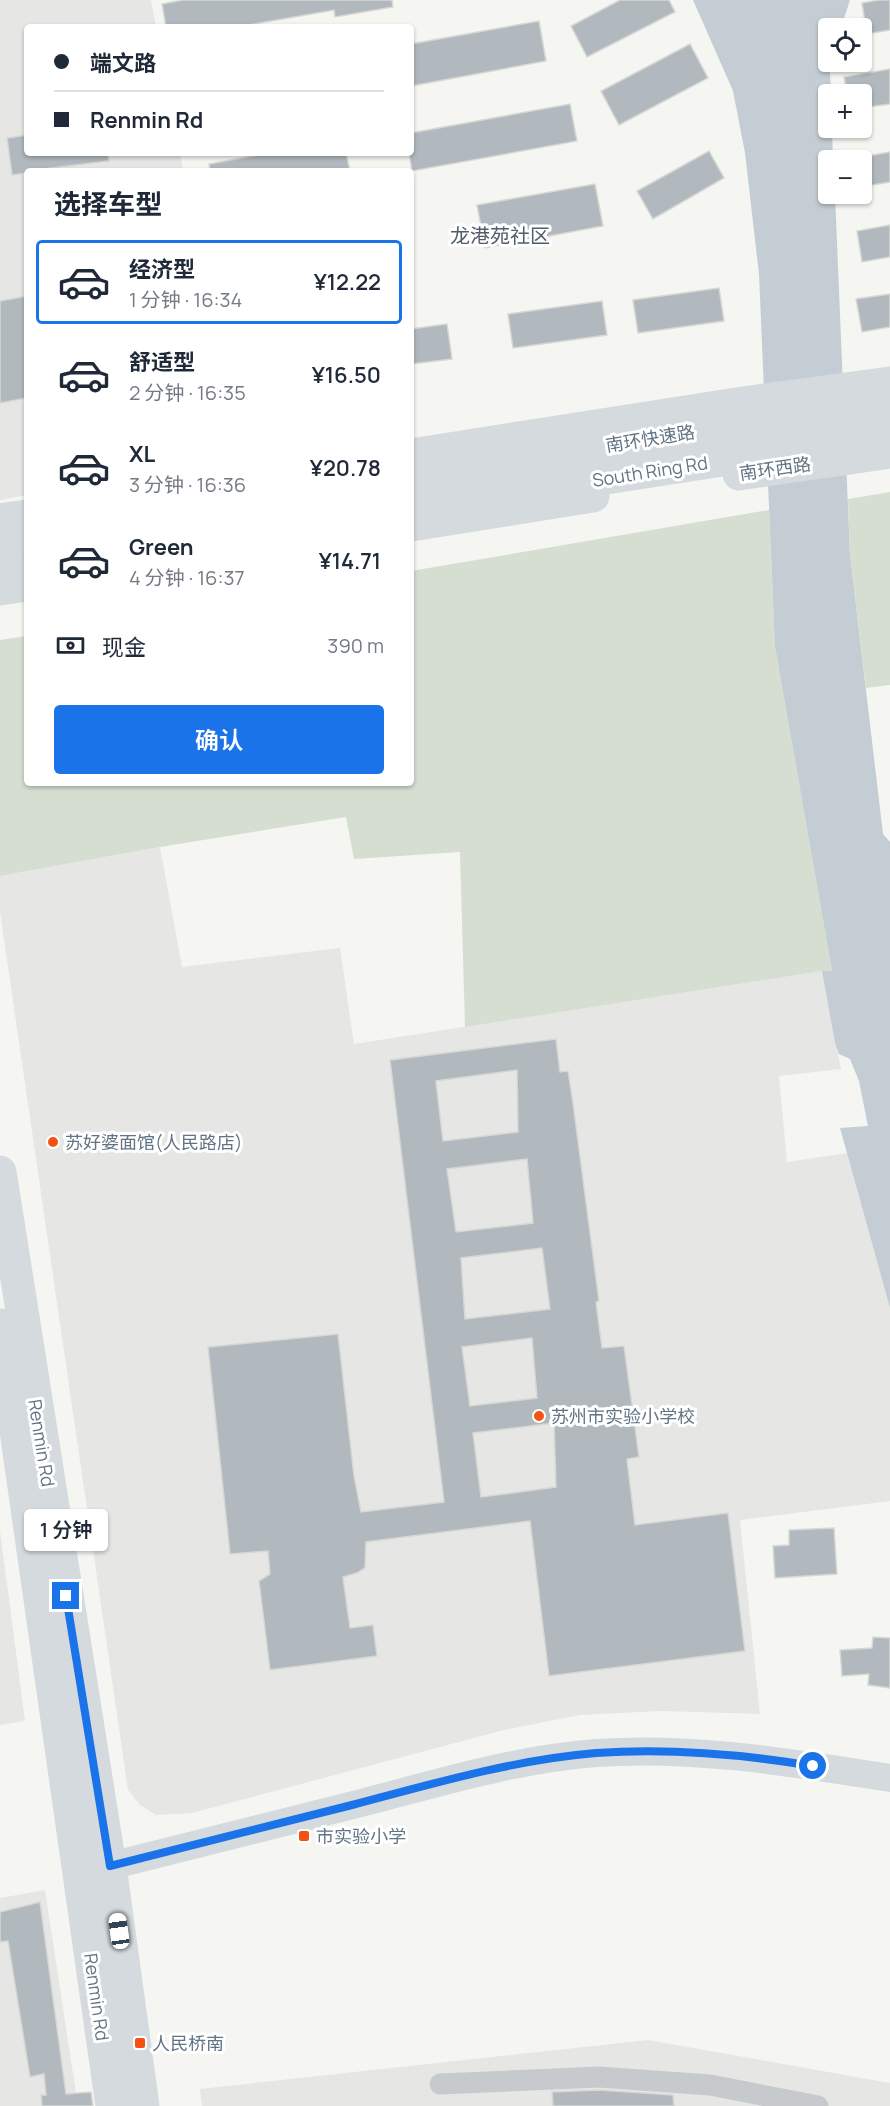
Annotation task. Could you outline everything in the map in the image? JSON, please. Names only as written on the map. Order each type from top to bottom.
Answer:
[{"type":"main road","points":[[414,455],[743,403],[890,383]]},
{"type":"main road","name":"南环快速路","points":[[414,475],[890,401]]},
{"type":"main road","name":"South Ring Rd","points":[[414,508],[890,434]]},
{"type":"main road","name":"南环西路","points":[[414,525],[877,454]]},
{"type":"main road","points":[[0,520],[24,516]]},
{"type":"main road","points":[[0,539],[24,535]]},
{"type":"main road","points":[[0,572],[24,568]]},
{"type":"main road","points":[[0,590],[24,586]]},
{"type":"main road","name":"Renmin Rd","points":[[0,1172],[110,1866],[143,2106]]},
{"type":"main road","name":"Renmin Rd","points":[[0,1317],[112,2106]]},
{"type":"street","points":[[110,1866],[497,1768],[574,1756],[654,1752],[716,1754],[890,1778]]},
{"type":"street","points":[[440,2084],[599,2077],[710,2085],[818,2106]]},
{"type":"shaded area","points":[[0,0],[151,0],[155,24],[24,24],[24,156],[180,156],[182,168],[24,168],[24,496],[0,500]]},
{"type":"shaded area","points":[[693,0],[850,0],[844,18],[818,18],[818,72],[830,72],[831,84],[818,84],[818,138],[832,138],[833,150],[818,150],[818,204],[835,204],[850,555],[883,834],[890,842],[890,1308],[840,1128],[868,1126],[859,1081],[850,1059],[839,1054],[835,1043],[822,971],[832,971],[775,647],[759,274],[745,153],[733,91]]},
{"type":"shaded area","points":[[890,492],[890,685],[866,688],[850,555],[848,499]]},
{"type":"shaded area","points":[[769,510],[775,647],[832,971],[465,1027],[460,852],[354,859],[346,817],[0,876],[0,640],[24,636],[24,786],[414,786],[414,570]]},
{"type":"shaded area","name":"苏州市实验小学校","points":[[160,847],[182,967],[340,948],[354,1044],[822,971],[841,1069],[779,1076],[787,1162],[847,1153],[890,1307],[890,1501],[740,1520],[760,1714],[661,1711],[580,1715],[504,1730],[192,1813],[156,1815],[140,1805],[128,1790],[0,912],[0,876]]},
{"type":"shaded area","points":[[0,1530],[25,1721],[0,1725]]},
{"type":"shaded area","points":[[45,1890],[78,2106],[0,2106],[0,1898]]},
{"type":"shaded area","points":[[648,2040],[890,2083],[890,2106],[202,2106],[200,2089]]},
{"type":"building","points":[[183,0],[392,0],[393,7],[335,17],[334,10],[254,24],[165,24],[162,4]]},
{"type":"building","points":[[620,0],[669,0],[675,12],[587,57],[571,26]]},
{"type":"building","points":[[890,0],[890,30],[872,33],[872,18],[864,18],[862,3]]},
{"type":"building","points":[[539,21],[546,61],[414,85],[414,43]]},
{"type":"building","points":[[690,44],[708,78],[619,125],[601,91]]},
{"type":"building","points":[[890,69],[890,104],[872,106],[872,84],[845,84],[844,77]]},
{"type":"building","points":[[570,104],[577,141],[414,171],[410,156],[414,156],[414,132]]},
{"type":"building","points":[[24,135],[24,156],[108,156],[109,161],[52,168],[24,168],[24,173],[12,175],[7,138]]},
{"type":"building","points":[[709,151],[724,178],[653,219],[637,191]]},
{"type":"building","points":[[890,152],[890,182],[872,185],[872,155]]},
{"type":"building","points":[[253,156],[347,156],[349,168],[210,168],[209,164]]},
{"type":"building","points":[[595,184],[603,226],[485,248],[477,205]]},
{"type":"building","points":[[890,225],[890,257],[862,262],[857,231]]},
{"type":"building","points":[[719,288],[724,321],[638,333],[633,300]]},
{"type":"building","points":[[890,294],[890,327],[862,332],[856,299]]},
{"type":"building","points":[[24,297],[24,399],[0,403],[0,301]]},
{"type":"building","points":[[602,301],[607,335],[513,348],[508,314]]},
{"type":"building","points":[[447,324],[452,359],[414,364],[414,329]]},
{"type":"building","points":[[556,1039],[560,1072],[568,1071],[573,1103],[599,1301],[596,1302],[602,1348],[624,1346],[639,1457],[627,1459],[635,1525],[728,1513],[745,1651],[549,1676],[530,1521],[366,1542],[365,1568],[343,1577],[350,1628],[373,1625],[377,1656],[270,1670],[259,1581],[270,1574],[268,1551],[230,1554],[208,1347],[338,1334],[354,1476],[361,1512],[444,1502],[390,1060]],"holes":[[[517,1070],[518,1132],[443,1141],[436,1081]],[[527,1159],[533,1223],[456,1232],[447,1169]],[[542,1248],[550,1309],[465,1319],[461,1258]],[[532,1338],[537,1398],[470,1406],[462,1347]],[[554,1423],[556,1487],[481,1497],[473,1433]]]},
{"type":"building","points":[[834,1528],[837,1574],[775,1578],[773,1546],[789,1545],[789,1530]]},
{"type":"building","points":[[873,1637],[890,1638],[890,1688],[868,1685],[869,1674],[842,1676],[840,1650],[872,1648]]},
{"type":"building","points":[[40,1902],[66,2094],[91,2092],[93,2106],[42,2106],[41,2095],[46,2095],[44,2074],[30,2077],[8,1941],[0,1942],[0,1912]]},
{"type":"building","points":[[599,2090],[673,2095],[674,2106],[553,2106],[552,2092]]},
{"type":"place","name":"苏好婆面馆(人民路店)","points":[[53,1142]]},
{"type":"place","name":"苏州市实验小学校","points":[[539,1416]]},
{"type":"place","name":"市实验小学","points":[[304,1836]]},
{"type":"place","name":"人民桥南","points":[[140,2043]]},
{"type":"district","name":"龙港苑社区","points":[[500,235]]},
{"type":"route","points":[[66,1596],[110,1866],[497,1768],[564,1757],[597,1753],[673,1751],[813,1766]]}]
